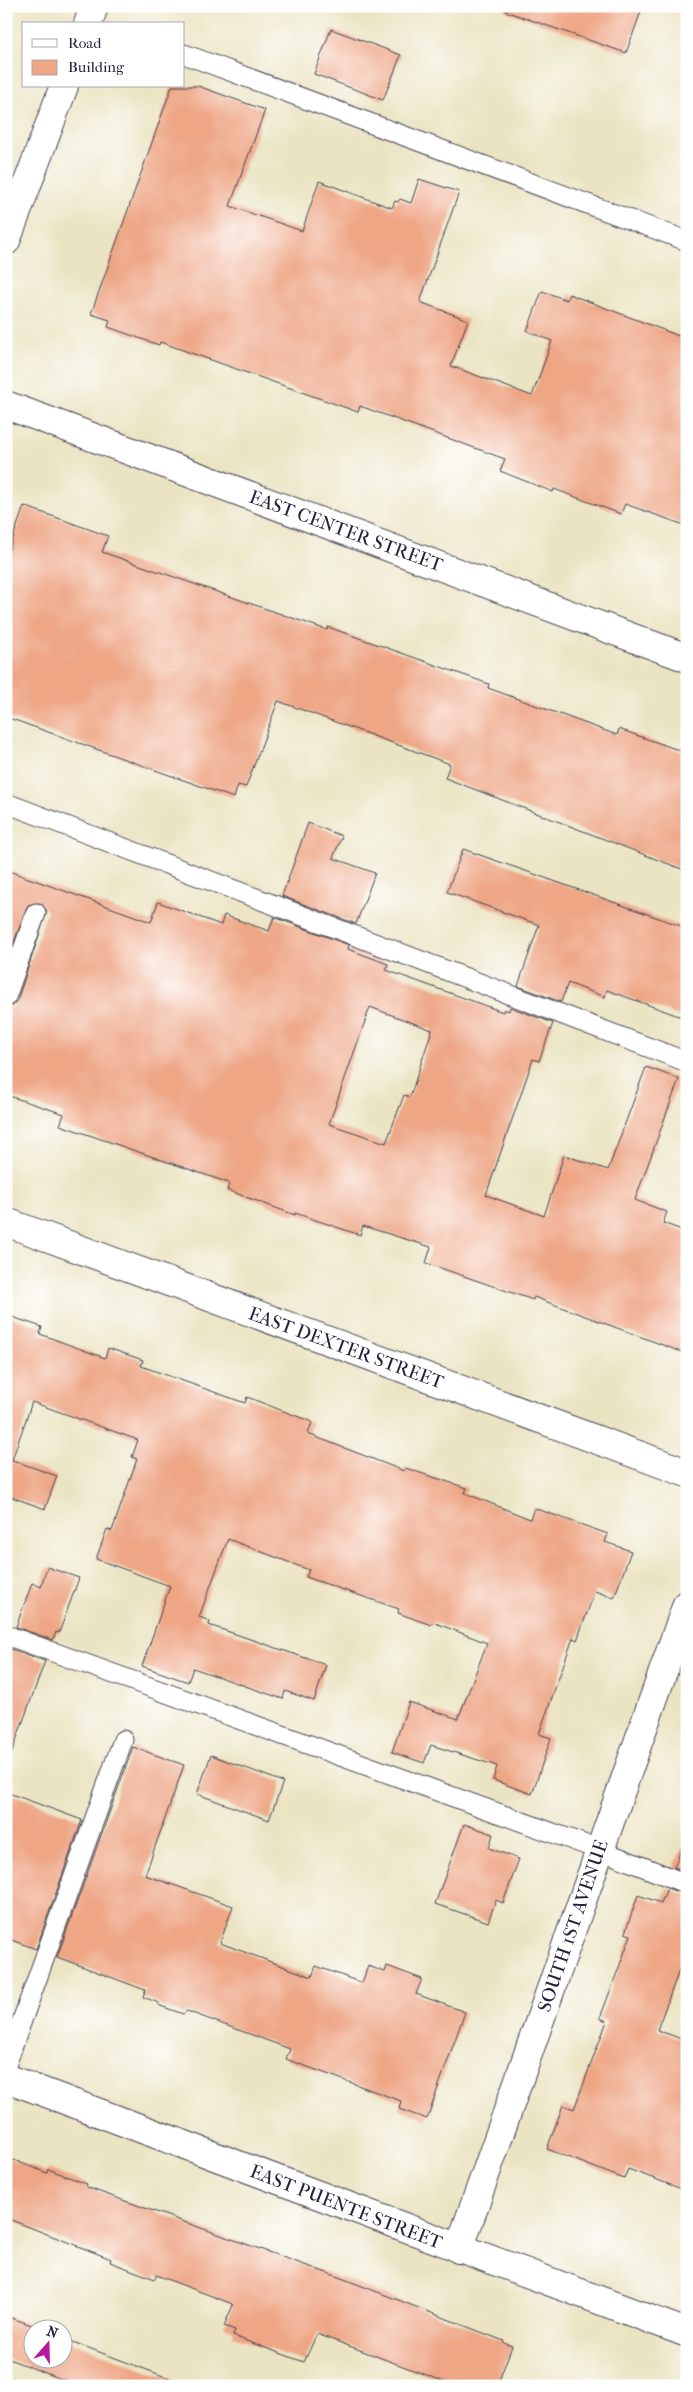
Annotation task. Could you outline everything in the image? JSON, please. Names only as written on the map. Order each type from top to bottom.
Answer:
[{"type":"street","points":[[6,241],[63,88]]},
{"type":"street","name":"EAST CENTER STREET","points":[[6,405],[687,658]]},
{"type":"street","name":"EAST DEXTER STREET","points":[[6,1222],[687,1473]]},
{"type":"street","name":"SOUTH 1ST AVENUE","points":[[460,2249],[687,1604]]},
{"type":"street","name":"EAST PUENTE STREET","points":[[6,2078],[687,2333]]},
{"type":"lane","points":[[185,54],[687,241]]},
{"type":"lane","points":[[6,803],[687,1062]]},
{"type":"lane","points":[[6,997],[36,913]]},
{"type":"lane","points":[[6,1635],[600,1850],[687,1884]]},
{"type":"lane","points":[[6,2065],[123,1740]]},
{"type":"building","points":[[506,6],[643,6],[626,53],[505,11]]},
{"type":"building","points":[[331,29],[401,55],[383,100],[314,74]]},
{"type":"building","points":[[198,86],[265,110],[230,206],[302,231],[319,181],[392,208],[395,201],[398,202],[400,199],[411,203],[419,179],[459,192],[420,302],[468,320],[451,366],[532,396],[552,341],[527,331],[542,291],[567,300],[569,294],[687,339],[687,526],[625,504],[621,514],[554,489],[553,492],[500,471],[505,459],[360,406],[358,412],[160,342],[159,345],[108,327],[110,320],[91,314],[171,88]]},
{"type":"building","points":[[24,506],[108,536],[102,552],[327,630],[328,627],[489,684],[488,688],[617,735],[619,729],[687,753],[687,871],[445,778],[450,764],[278,701],[246,787],[238,785],[234,798],[6,717],[6,558]]},
{"type":"building","points":[[308,823],[342,836],[333,858],[375,873],[356,924],[282,896]]},
{"type":"building","points":[[463,849],[687,928],[687,1019],[607,990],[605,997],[568,983],[561,1002],[518,986],[539,925],[447,892]]},
{"type":"building","points":[[6,870],[151,922],[158,902],[221,925],[224,915],[269,931],[274,917],[349,945],[348,949],[388,964],[386,970],[503,1012],[504,1009],[509,1011],[510,1007],[553,1023],[539,1061],[533,1059],[486,1195],[544,1216],[564,1155],[608,1170],[646,1067],[679,1079],[635,1200],[667,1212],[663,1223],[687,1232],[687,1354],[534,1297],[533,1300],[426,1263],[431,1247],[363,1226],[360,1235],[295,1213],[295,1215],[227,1190],[229,1183],[60,1125],[64,1114],[6,1095],[6,1008],[13,1006],[17,1001],[47,911],[40,903],[28,905],[6,963]],"holes":[[[370,1007],[432,1030],[410,1097],[404,1095],[386,1143],[329,1124]]]},
{"type":"building","points":[[6,1315],[42,1327],[40,1334],[105,1358],[108,1348],[143,1360],[141,1366],[245,1403],[247,1397],[312,1422],[308,1434],[404,1471],[405,1468],[467,1488],[465,1493],[530,1519],[534,1508],[608,1534],[605,1542],[631,1551],[614,1598],[595,1591],[577,1640],[573,1638],[539,1734],[551,1738],[532,1794],[493,1780],[497,1766],[431,1745],[424,1763],[392,1752],[409,1702],[458,1719],[487,1643],[433,1622],[431,1625],[398,1613],[399,1609],[306,1577],[309,1570],[228,1539],[199,1617],[210,1621],[209,1625],[326,1665],[314,1701],[285,1691],[283,1699],[193,1668],[188,1682],[142,1666],[170,1586],[96,1559],[107,1529],[112,1531],[137,1459],[132,1457],[138,1440],[32,1402],[12,1460],[57,1476],[45,1509],[6,1495]]},
{"type":"building","points":[[47,1567],[79,1578],[59,1633],[56,1632],[53,1640],[16,1627],[32,1583],[41,1587]]},
{"type":"building","points":[[8,1648],[45,1661],[10,1757],[6,1757],[6,1653]]},
{"type":"building","points":[[133,1747],[184,1765],[145,1875],[233,1906],[220,1943],[312,1977],[316,1966],[362,1983],[368,1966],[385,1972],[387,1966],[422,1979],[416,1994],[465,2012],[427,2119],[399,2109],[401,2101],[286,2059],[290,2049],[187,2011],[183,2014],[158,2005],[159,2003],[143,1997],[145,1990],[57,1957]]},
{"type":"building","points":[[211,1755],[283,1782],[269,1820],[197,1794]]},
{"type":"building","points":[[6,1792],[82,1820],[36,1949],[6,1938]]},
{"type":"building","points":[[464,1824],[493,1834],[489,1848],[519,1859],[503,1903],[496,1900],[488,1922],[435,1904]]},
{"type":"building","points":[[684,1843],[687,1843],[687,1872],[674,1867]]},
{"type":"building","points":[[667,1888],[687,1895],[687,1949],[657,2030],[687,2041],[687,2191],[628,2169],[624,2179],[547,2149],[563,2105],[574,2109],[607,2021],[600,2018],[631,1935],[625,1933],[638,1895],[661,1903]]},
{"type":"building","points":[[6,2157],[47,2173],[48,2169],[87,2184],[86,2187],[344,2279],[504,2341],[504,2343],[512,2346],[497,2386],[456,2386],[317,2334],[304,2362],[233,2336],[235,2330],[224,2326],[233,2305],[230,2303],[156,2275],[155,2279],[110,2262],[111,2259],[6,2218]]},
{"type":"building","points":[[6,2316],[22,2322],[22,2364],[6,2358]]},
{"type":"building","points":[[72,2342],[182,2383],[182,2386],[80,2386],[38,2370],[72,2370]]}]
